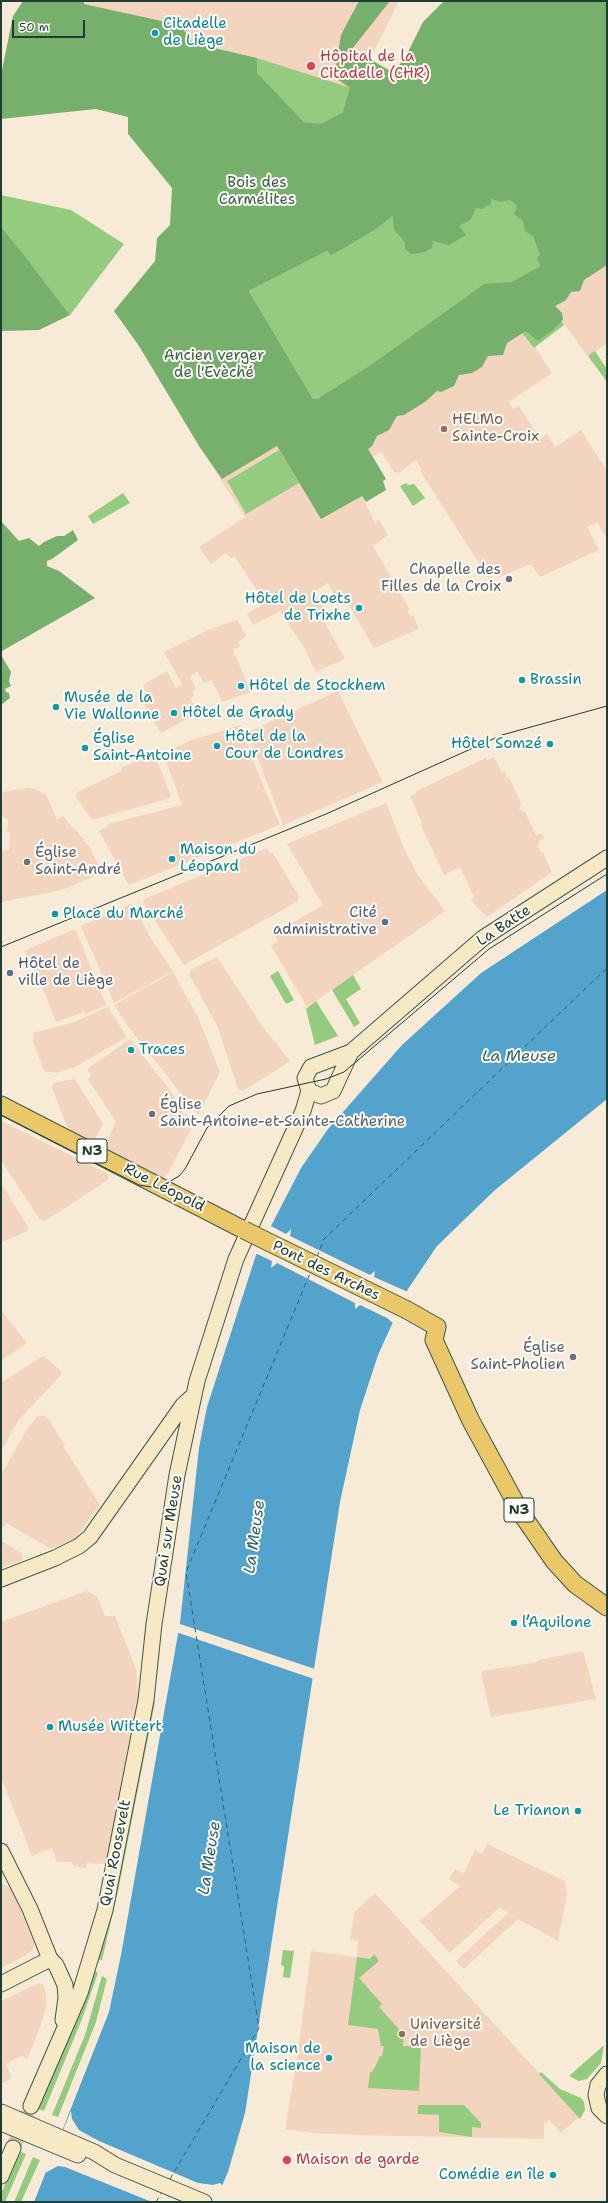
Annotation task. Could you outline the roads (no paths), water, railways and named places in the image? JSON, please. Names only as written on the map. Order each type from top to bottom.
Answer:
[{"type":"main road","name":"La Batte","points":[[351,1052],[407,1002],[483,938],[607,858]]},
{"type":"main road","points":[[326,1095],[317,1095],[309,1091],[305,1083],[306,1074],[314,1064],[323,1063],[351,1052]]},
{"type":"main road","points":[[273,1180],[295,1146],[316,1107],[326,1095],[336,1087],[338,1078],[351,1052]]},
{"type":"main road","points":[[323,1063],[335,1070],[338,1078]]},
{"type":"main road","points":[[273,1180],[287,1143],[303,1111],[309,1091]]},
{"type":"main road","name":"Rue Léopold","points":[[1,1105],[243,1229]]},
{"type":"main road","name":"Quai sur Meuse","points":[[149,1668],[154,1624],[178,1468],[194,1395],[243,1229],[273,1180]]},
{"type":"main road","name":"Pont des Arches","points":[[243,1229],[409,1311],[437,1327],[434,1340],[471,1421],[521,1513],[554,1562],[575,1584],[607,1606]]},
{"type":"main road","name":"Quai sur Meuse","points":[[1,1579],[50,1560],[79,1546],[90,1537],[183,1405],[194,1395]]},
{"type":"main road","name":"Quai Roosevelt","points":[[31,2106],[85,1979],[105,1910],[146,1700],[149,1668]]},
{"type":"main road","points":[[1,1851],[30,1909],[50,1959],[56,1965],[66,1991],[62,2032]]},
{"type":"main road","points":[[1,1984],[50,1959]]},
{"type":"main road","points":[[607,2074],[598,2086],[596,2095],[599,2108],[607,2116]]},
{"type":"main road","points":[[1,2112],[59,2142]]},
{"type":"main road","points":[[1,2124],[94,2152],[115,2165],[204,2202]]},
{"type":"main road","points":[[1,2176],[13,2148]]},
{"type":"water","name":"La Meuse","points":[[607,890],[607,1099],[495,1190],[437,1246],[408,1289],[378,1355],[360,1410],[340,1502],[245,2113],[228,2172],[215,2202],[34,2202],[109,2012],[121,1955],[180,1623],[199,1448],[207,1407],[256,1255],[301,1168],[328,1129],[402,1045],[481,973]]},
{"type":"tunnel","points":[[13,2148],[31,2106]]},
{"type":"tram line","points":[[1,947],[326,814],[502,735],[607,706]]},
{"type":"tram line","points":[[1,1115],[139,1185],[151,1187],[164,1185],[179,1176],[185,1169],[207,1128],[229,1106],[257,1094],[326,1079],[344,1072],[489,949],[607,874]]},
{"type":"place","name":"Citadelle de Liège","points":[[155,33]]},
{"type":"place","name":"Hôpital de la Citadelle (CHR)","points":[[311,66]]},
{"type":"place","name":"HELMo Sainte-Croix","points":[[444,429]]},
{"type":"place","name":"Chapelle des Filles de la Croix","points":[[509,579]]},
{"type":"place","name":"Hôtel de Loets de Trixhe","points":[[359,608]]},
{"type":"place","name":"Brassin","points":[[522,680]]},
{"type":"place","name":"Hôtel de Stockhem","points":[[241,686]]},
{"type":"place","name":"Musée de la Vie Wallonne","points":[[56,707]]},
{"type":"place","name":"Hôtel de Grady","points":[[174,713]]},
{"type":"place","name":"Hôtel Somzé","points":[[550,744]]},
{"type":"place","name":"Hôtel de la Cour de Londres","points":[[217,746]]},
{"type":"place","name":"Église Saint-Antoine","points":[[85,748]]},
{"type":"place","name":"Maison du Léopard","points":[[172,859]]},
{"type":"place","name":"Église Saint-André","points":[[27,862]]},
{"type":"place","name":"Place du Marché","points":[[55,914]]},
{"type":"place","name":"Cité administrative","points":[[385,922]]},
{"type":"place","name":"Hôtel de ville de Liège","points":[[10,973]]},
{"type":"place","name":"Traces","points":[[131,1050]]},
{"type":"place","name":"Église Saint-Antoine-et-Sainte-Catherine","points":[[152,1114]]},
{"type":"place","name":"Église Saint-Pholien","points":[[573,1357]]},
{"type":"place","name":"l’Aquilone","points":[[514,1623]]},
{"type":"place","name":"Musée Wittert","points":[[50,1727]]},
{"type":"place","name":"Le Trianon","points":[[578,1811]]},
{"type":"place","name":"Université de Liège","points":[[402,2034]]},
{"type":"place","name":"Maison de la science","points":[[329,2058]]},
{"type":"place","name":"Maison de garde","points":[[287,2160]]},
{"type":"place","name":"Comédie en île","points":[[553,2175]]},
{"type":"park label","name":"Bois des Carmélites","points":[[257,192]]},
{"type":"park label","name":"Ancien verger de l'Evèché","points":[[214,364]]}]
